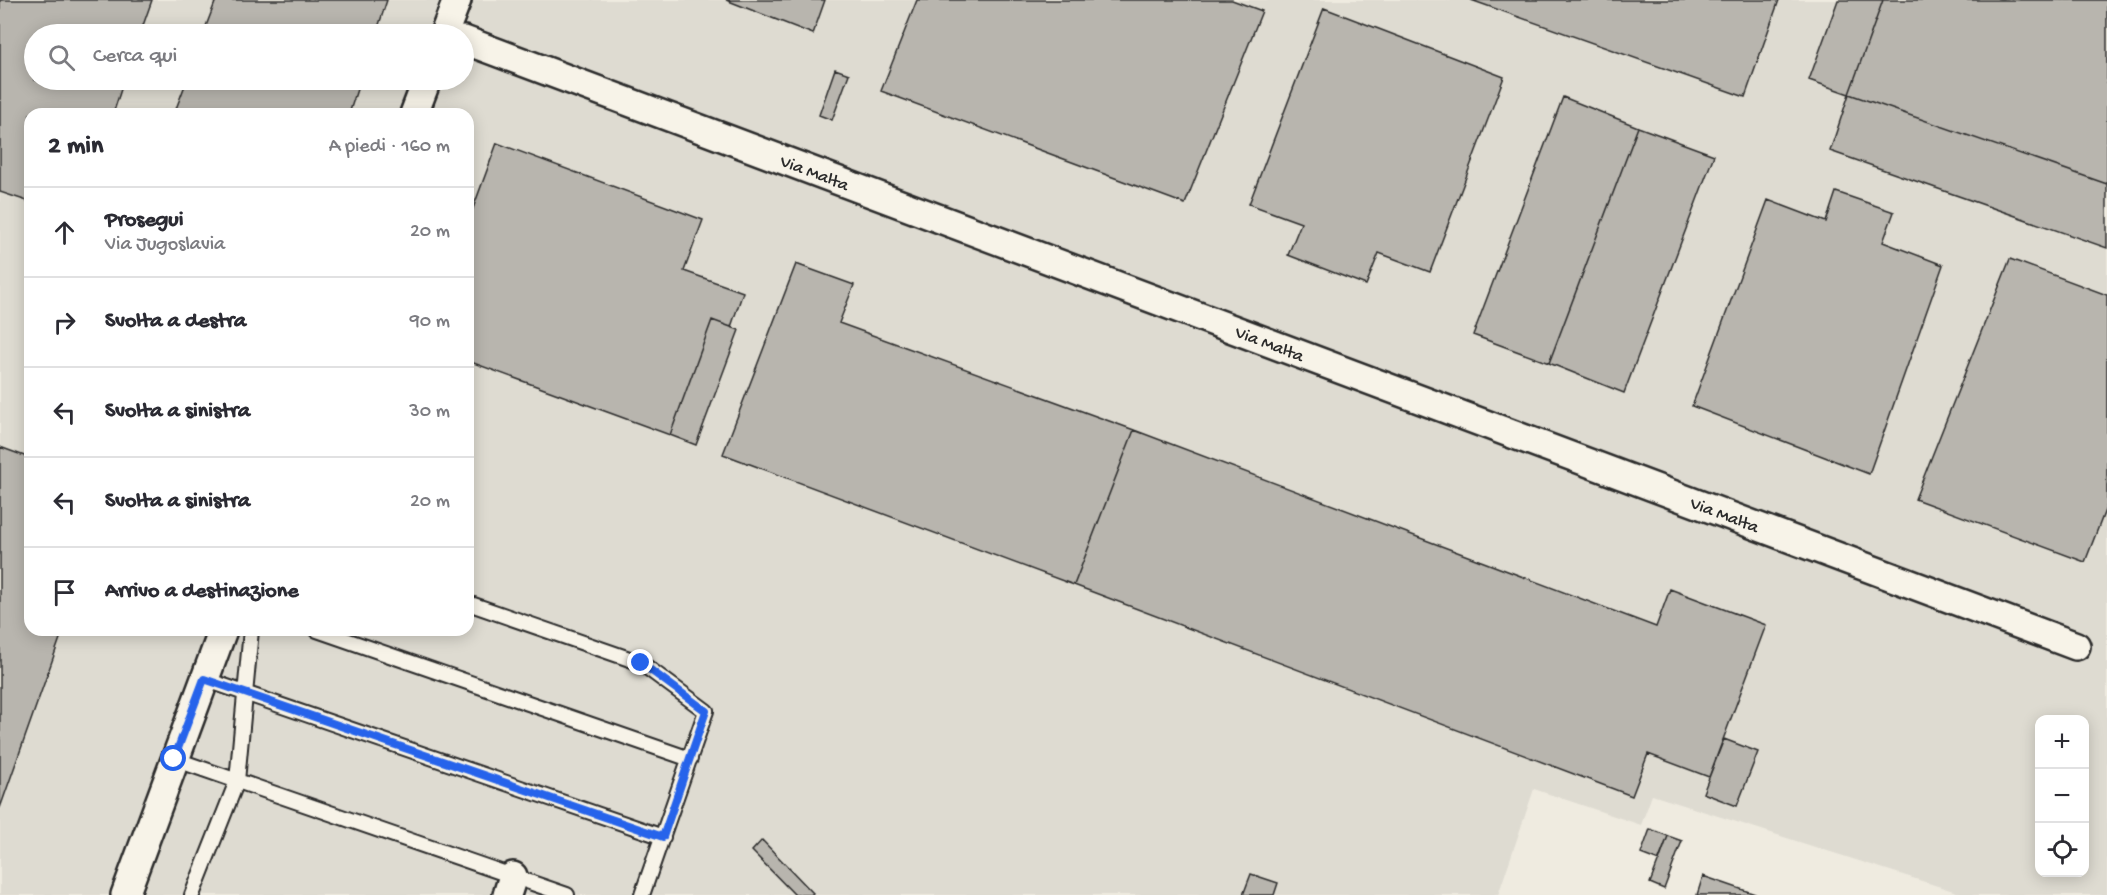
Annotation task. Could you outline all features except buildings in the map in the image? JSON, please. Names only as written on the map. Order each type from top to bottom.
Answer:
[{"type":"street","points":[[452,24],[456,0]]},
{"type":"street","name":"Via Malta","points":[[474,44],[2076,646]]},
{"type":"street","points":[[416,108],[423,90]]},
{"type":"street","points":[[125,895],[221,636]]},
{"type":"lane","points":[[474,605],[641,663],[706,711],[642,895]]},
{"type":"lane","points":[[192,895],[237,781],[250,636]]},
{"type":"lane","points":[[334,636],[690,759]]},
{"type":"lane","points":[[204,679],[663,837]]},
{"type":"lane","points":[[174,759],[510,886],[567,895]]},
{"type":"shaded area","points":[[0,0],[2107,0],[2107,895],[1966,895],[1652,795],[1641,825],[1534,789],[1498,895],[0,895]]},
{"type":"route","points":[[174,759],[204,679],[663,837],[706,711],[641,663]]}]
